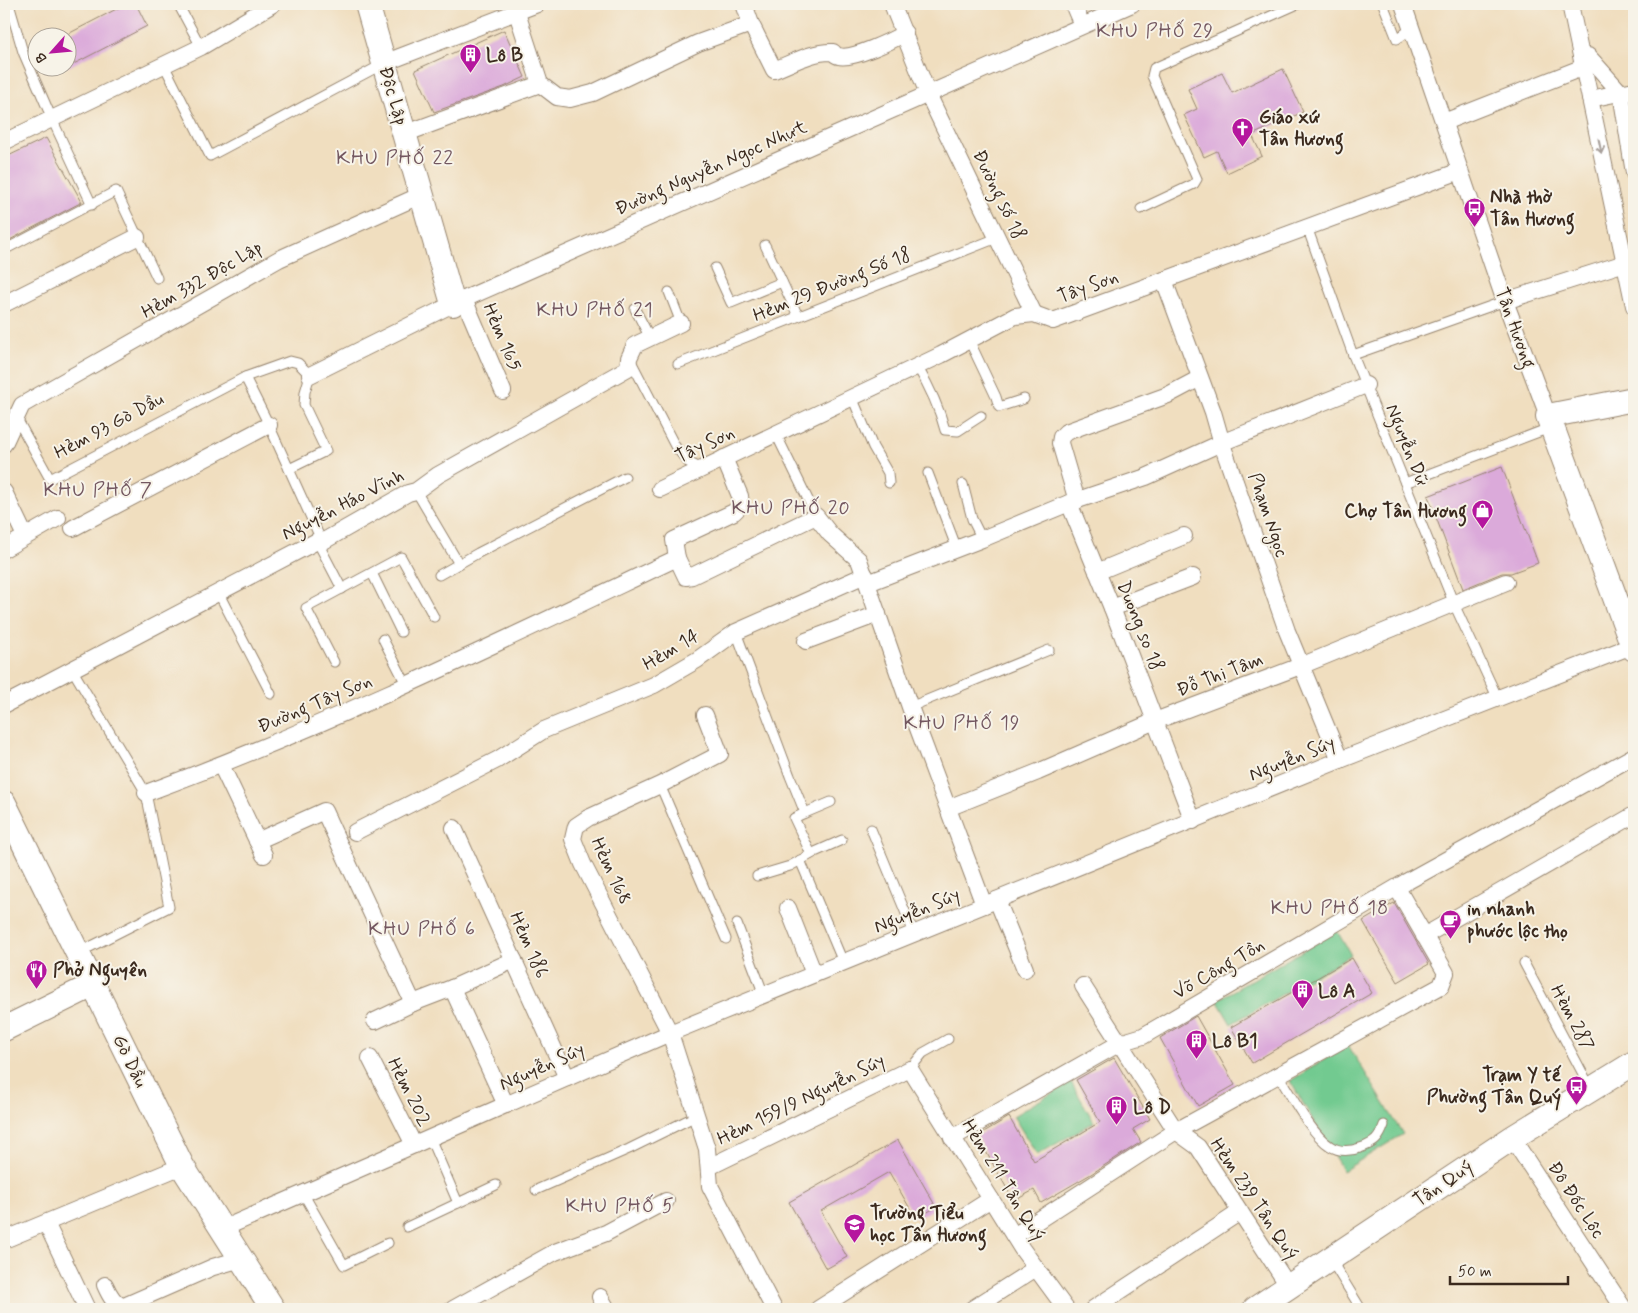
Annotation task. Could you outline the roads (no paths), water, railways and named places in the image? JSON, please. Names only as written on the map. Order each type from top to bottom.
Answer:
[{"type":"street","points":[[4,142],[201,47],[273,4]]},
{"type":"street","name":"Độc Lập","points":[[367,4],[421,194],[458,302]]},
{"type":"street","points":[[384,63],[537,4]]},
{"type":"street","points":[[745,4],[751,24],[774,70],[827,52],[833,52],[838,56],[844,57],[893,40],[905,32]]},
{"type":"street","name":"Đường số 18","points":[[892,4],[905,32],[928,94],[1034,314]]},
{"type":"street","points":[[1073,4],[1082,26]]},
{"type":"street","name":"Đường Nguyễn Ngọc Nhựt","points":[[310,375],[458,302],[1132,4]]},
{"type":"street","name":"Tân Hương","points":[[1403,4],[1505,301],[1634,647]]},
{"type":"street","points":[[1570,4],[1579,45],[1589,65],[1590,98],[1634,306]]},
{"type":"street","points":[[517,13],[540,84],[557,97],[570,99],[593,92],[698,43],[751,24]]},
{"type":"street","points":[[1444,122],[1589,65]]},
{"type":"street","points":[[1589,65],[1628,91]]},
{"type":"street","points":[[404,134],[540,84]]},
{"type":"street","points":[[1590,98],[1628,91]]},
{"type":"street","points":[[1628,91],[1634,173]]},
{"type":"street","name":"Tây Sơn","points":[[660,489],[918,366],[1015,316],[1034,314],[1053,321],[1460,171]]},
{"type":"street","name":"Hẻm 332 Độc Lập","points":[[17,419],[22,406],[278,260],[421,194]]},
{"type":"street","points":[[4,304],[137,236]]},
{"type":"street","points":[[1505,301],[1625,263]]},
{"type":"street","name":"Phạm Ngọc","points":[[1164,280],[1213,412],[1287,631],[1303,665],[1340,760]]},
{"type":"street","name":"Hẻm 165","points":[[458,302],[503,391]]},
{"type":"street","name":"Nguyễn Háo Vĩnh","points":[[4,705],[218,592],[320,541],[408,493],[416,491],[438,475],[628,368],[629,358],[635,345],[681,323]]},
{"type":"street","name":"Duong so 18","points":[[1193,820],[1097,572],[1073,502],[1060,443],[1061,437],[1066,432],[1168,395],[1200,378]]},
{"type":"street","name":"Hẻm 14","points":[[355,832],[497,760],[544,730],[654,685],[697,660],[736,632],[866,579],[982,540],[1073,502],[1146,477],[1222,443],[1366,386]]},
{"type":"street","points":[[1550,422],[1634,398]]},
{"type":"street","points":[[4,444],[17,419]]},
{"type":"street","points":[[73,528],[269,425]]},
{"type":"street","points":[[724,458],[740,496],[741,505],[734,512],[674,540],[677,558],[686,577],[692,576],[816,516],[830,534],[860,560],[910,707],[948,808],[1024,969]]},
{"type":"street","points":[[4,492],[25,536]]},
{"type":"street","points":[[4,549],[58,518]]},
{"type":"street","points":[[1097,572],[1184,536]]},
{"type":"street","name":"Đường Tây Sơn","points":[[146,794],[221,765],[407,686],[677,558]]},
{"type":"street","points":[[1112,608],[1193,577]]},
{"type":"street","name":"Đỗ Thị Tâm","points":[[948,808],[1038,772],[1155,721],[1303,665],[1506,582]]},
{"type":"street","points":[[806,641],[878,614]]},
{"type":"street","name":"Nguyễn Súy","points":[[222,1229],[670,1033],[1340,760],[1634,647]]},
{"type":"street","name":"Hẻm 168","points":[[670,1033],[583,864],[573,839],[576,826],[582,822],[720,754],[705,715]]},
{"type":"street","name":"Võ Công Tồn","points":[[952,1138],[1120,1043],[1143,1036],[1397,888],[1634,756]]},
{"type":"street","points":[[221,765],[261,848],[324,811],[413,1004]]},
{"type":"street","name":"Gò Dầu","points":[[4,803],[182,1166],[273,1309]]},
{"type":"street","points":[[1424,936],[1634,815]]},
{"type":"street","name":"Hẻm 186","points":[[454,828],[567,1078]]},
{"type":"street","points":[[1014,1236],[1176,1131],[1441,986],[1446,973],[1397,888]]},
{"type":"street","points":[[788,908],[814,974]]},
{"type":"street","points":[[375,1021],[514,960]]},
{"type":"street","points":[[4,1029],[93,985]]},
{"type":"street","name":"Hẻm 239 Tân Quý","points":[[1083,986],[1176,1131],[1198,1147],[1289,1287]]},
{"type":"street","points":[[452,988],[506,1105]]},
{"type":"street","points":[[670,1033],[707,1150],[710,1186],[774,1309]]},
{"type":"street","name":"Hẻm 202","points":[[370,1058],[414,1145]]},
{"type":"street","name":"Tân Quý","points":[[1254,1309],[1512,1138],[1634,1063]]},
{"type":"street","name":"Hẻm 211 Tân Quý","points":[[910,1069],[1014,1236],[1066,1309]]},
{"type":"street","name":"Hẻm 159/9 Nguyễn Súy","points":[[709,1167],[910,1069]]},
{"type":"street","name":"Đô Đốc Lộc","points":[[1512,1138],[1624,1309]]},
{"type":"street","points":[[4,1240],[182,1166]]},
{"type":"street","points":[[818,1309],[990,1199]]},
{"type":"street","points":[[453,1309],[555,1252],[606,1234],[666,1200]]},
{"type":"street","points":[[1093,1309],[1240,1212]]},
{"type":"street","points":[[46,1223],[87,1309]]},
{"type":"street","points":[[105,1285],[118,1306],[124,1306],[213,1267],[241,1259]]},
{"type":"street","points":[[972,1309],[1036,1268]]},
{"type":"lane","points":[[9,4],[23,52],[92,204]]},
{"type":"lane","points":[[178,4],[201,47]]},
{"type":"lane","points":[[1141,209],[1194,184],[1197,179],[1152,76],[1154,68],[1298,4]]},
{"type":"lane","points":[[1383,4],[1397,39],[1412,29]]},
{"type":"lane","points":[[164,64],[210,156],[384,63]]},
{"type":"lane","points":[[4,250],[116,190],[157,278]]},
{"type":"lane","name":"Nguyễn Dữ","points":[[1307,227],[1353,355],[1454,604],[1498,699]]},
{"type":"lane","name":"Hẻm 29 Đường Số 18","points":[[678,364],[997,238]]},
{"type":"lane","points":[[765,245],[798,316]]},
{"type":"lane","points":[[715,268],[731,303],[782,282]]},
{"type":"lane","points":[[669,292],[681,323]]},
{"type":"lane","points":[[1353,355],[1505,301]]},
{"type":"lane","points":[[635,309],[650,338]]},
{"type":"lane","points":[[969,340],[983,367],[999,406],[1024,398]]},
{"type":"lane","points":[[629,358],[675,446],[688,462],[702,469]]},
{"type":"lane","points":[[289,469],[326,451],[304,405],[304,392],[310,375],[298,363],[290,361],[245,377],[269,425],[342,589]]},
{"type":"lane","points":[[918,366],[942,416],[945,430],[958,431],[981,416]]},
{"type":"lane","name":"Hẻm 93 Gò Dầu","points":[[17,419],[50,479],[245,377]]},
{"type":"lane","points":[[852,397],[873,447],[888,473],[889,484]]},
{"type":"lane","points":[[1405,483],[1550,422]]},
{"type":"lane","points":[[776,434],[816,516]]},
{"type":"lane","points":[[928,474],[957,549]]},
{"type":"lane","points":[[439,575],[625,477]]},
{"type":"lane","points":[[963,484],[972,519],[982,540]]},
{"type":"lane","points":[[416,491],[459,564]]},
{"type":"lane","points":[[334,662],[306,608],[401,557],[434,617]]},
{"type":"lane","points":[[372,573],[401,632]]},
{"type":"lane","points":[[218,592],[271,694]]},
{"type":"lane","points":[[736,632],[805,813]]},
{"type":"lane","points":[[383,639],[407,686]]},
{"type":"lane","points":[[910,707],[1049,650]]},
{"type":"lane","points":[[72,669],[146,794],[168,907],[77,954]]},
{"type":"lane","points":[[660,785],[726,939]]},
{"type":"lane","points":[[811,854],[794,818],[830,802]]},
{"type":"lane","points":[[871,829],[914,933]]},
{"type":"lane","points":[[757,876],[790,866],[842,840]]},
{"type":"lane","points":[[800,860],[844,962]]},
{"type":"lane","points":[[737,924],[764,995]]},
{"type":"lane","name":"Hèm 287","points":[[1524,963],[1591,1089]]},
{"type":"lane","points":[[910,1069],[923,1053],[948,1039]]},
{"type":"lane","points":[[1278,1075],[1319,1137],[1331,1147],[1341,1150],[1352,1150],[1374,1142],[1380,1136],[1384,1125]]},
{"type":"lane","points":[[536,1190],[629,1149],[696,1116]]},
{"type":"lane","points":[[430,1138],[458,1203]]},
{"type":"lane","points":[[407,1227],[496,1185]]},
{"type":"lane","points":[[303,1193],[344,1265],[388,1243]]},
{"type":"lane","points":[[1330,1260],[1361,1309]]},
{"type":"place","name":"Lô B","points":[[470,74]]},
{"type":"place","name":"Giáo xứ Tân Hương","points":[[1243,147]]},
{"type":"place","name":"Nhà thờ Tân Hương","points":[[1474,227]]},
{"type":"place","name":"Chợ Tân Hương","points":[[1483,530]]},
{"type":"place","name":"in nhanh phước lộc thọ","points":[[1451,939]]},
{"type":"place","name":"Phở Nguyên","points":[[37,989]]},
{"type":"place","name":"Lô A","points":[[1302,1010]]},
{"type":"place","name":"Lô B1","points":[[1196,1060]]},
{"type":"place","name":"Trạm Y tế Phường Tân Quý","points":[[1577,1105]]},
{"type":"place","name":"Lô D","points":[[1117,1126]]},
{"type":"place","name":"Trường Tiểu học Tân Hương","points":[[854,1243]]},
{"type":"district","name":"KHU PHỐ 29","points":[[1155,31]]},
{"type":"district","name":"KHU PHỐ 22","points":[[395,158]]},
{"type":"district","name":"KHU PHỐ 21","points":[[595,310]]},
{"type":"district","name":"KHU PHỐ 7","points":[[98,490]]},
{"type":"district","name":"KHU PHỐ 20","points":[[791,508]]},
{"type":"district","name":"KHU PHỐ 19","points":[[962,723]]},
{"type":"district","name":"KHU PHỐ 18","points":[[1330,908]]},
{"type":"district","name":"KHU PHỐ 6","points":[[422,929]]},
{"type":"district","name":"KHU PHỐ 5","points":[[620,1206]]}]
